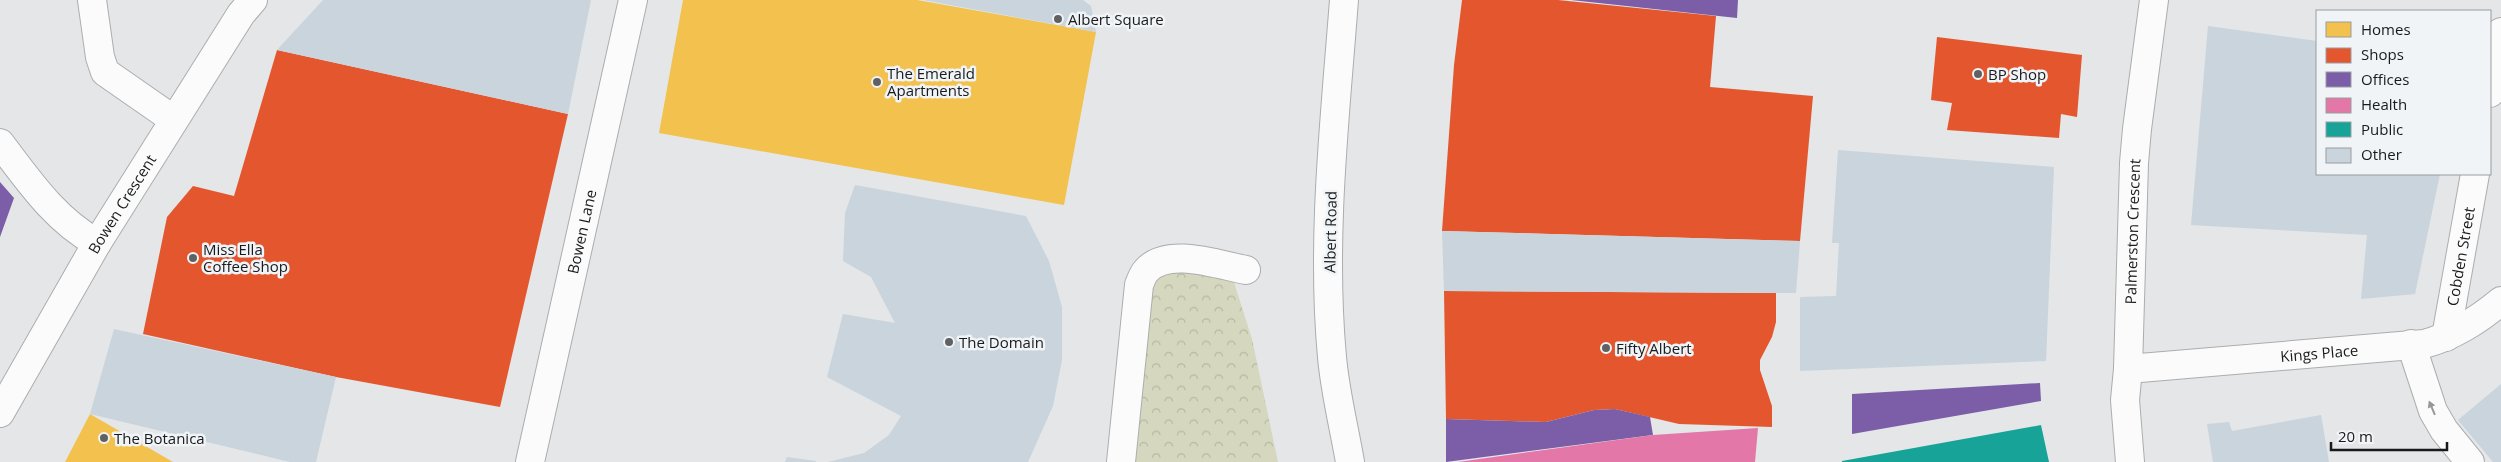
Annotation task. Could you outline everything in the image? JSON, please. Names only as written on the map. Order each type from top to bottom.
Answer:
[{"type":"street","points":[[92,0],[100,57],[105,72],[174,120]]},
{"type":"street","name":"Bowen Crescent","points":[[0,413],[97,244],[241,14],[253,0]]},
{"type":"street","name":"Bowen Lane","points":[[530,462],[633,0]]},
{"type":"street","name":"Albert Road","points":[[1344,0],[1330,180],[1329,277],[1332,358],[1350,462]]},
{"type":"street","name":"Palmerston Crescent","points":[[2130,462],[2125,400],[2128,369],[2136,137],[2154,0]]},
{"type":"street","points":[[2491,87],[2501,32]]},
{"type":"street","points":[[0,143],[35,188],[65,222],[97,244]]},
{"type":"street","name":"Cobden Street","points":[[2446,337],[2475,175]]},
{"type":"street","points":[[1121,462],[1139,284],[1146,271],[1158,262],[1178,258],[1196,259],[1246,270]]},
{"type":"street","name":"Kings Place","points":[[2128,369],[2424,344],[2446,337],[2470,325],[2501,301]]},
{"type":"street","points":[[2411,344],[2434,411],[2444,430],[2470,462]]},
{"type":"green space","points":[[1179,268],[1232,276],[1252,339],[1278,462],[1132,462],[1149,288],[1154,279]]},
{"type":"building: Homes","name":"The Emerald Apartments","points":[[683,0],[917,0],[1096,32],[1064,205],[659,133]]},
{"type":"building: Homes","name":"The Botanica","points":[[90,414],[173,462],[65,462]]},
{"type":"building: Shops","points":[[1462,0],[1558,0],[1716,16],[1710,87],[1813,96],[1800,241],[1442,231],[1454,65]]},
{"type":"building: Shops","points":[[1937,37],[2082,55],[2077,117],[2061,114],[2059,138],[1947,130],[1952,103],[1931,100]]},
{"type":"building: Shops","points":[[277,50],[568,114],[500,407],[336,377],[143,334],[167,217],[193,186],[234,196]]},
{"type":"building: Shops","name":"Fifty Albert","points":[[1444,291],[1776,293],[1776,322],[1772,337],[1760,360],[1760,370],[1772,406],[1772,427],[1679,424],[1615,409],[1594,410],[1546,422],[1446,419]]},
{"type":"building: Offices","points":[[1571,0],[1738,0],[1737,18]]},
{"type":"building: Offices","points":[[0,182],[14,198],[0,237]]},
{"type":"building: Offices","points":[[2040,383],[2041,401],[1852,434],[1852,394]]},
{"type":"building: Offices","points":[[1615,409],[1650,417],[1653,435],[1446,462],[1446,419],[1546,422],[1594,410]]},
{"type":"building: Health","points":[[1758,428],[1755,462],[1458,462],[1653,435]]},
{"type":"building: Public","points":[[2041,425],[2049,462],[1842,462],[1842,461]]},
{"type":"building: Other","points":[[323,0],[591,0],[568,114],[277,50]]},
{"type":"building: Other","name":"Albert Square","points":[[923,0],[1083,0],[1091,6],[1096,32]]},
{"type":"building: Other","points":[[2208,26],[2316,41],[2316,175],[2440,175],[2415,294],[2361,299],[2367,235],[2191,225]]},
{"type":"building: Other","points":[[1838,150],[2054,167],[2046,361],[1800,371],[1800,297],[1836,296],[1839,243],[1832,243]]},
{"type":"building: Other","name":"The Domain","points":[[855,185],[1026,216],[1049,261],[1062,307],[1062,360],[1053,406],[1028,462],[828,462],[864,453],[889,435],[901,416],[827,377],[843,314],[895,323],[871,277],[843,261],[845,213]]},
{"type":"building: Other","points":[[1442,231],[1800,241],[1796,293],[1444,291]]},
{"type":"building: Other","points":[[114,329],[336,377],[316,462],[290,462],[90,414]]},
{"type":"building: Other","points":[[2501,384],[2501,462],[2493,462],[2458,420]]},
{"type":"building: Other","points":[[2321,415],[2329,462],[2213,462],[2207,424],[2229,422],[2232,431]]},
{"type":"building: Other","points":[[787,457],[816,461],[816,462],[785,462]]},
{"type":"place","name":"Albert Square","points":[[1058,19]]},
{"type":"place","name":"BP Shop","points":[[1978,74]]},
{"type":"place","name":"The Emerald Apartments","points":[[877,82]]},
{"type":"place","name":"Miss Ella Coffee Shop","points":[[193,258]]},
{"type":"place","name":"The Domain","points":[[949,342]]},
{"type":"place","name":"Fifty Albert","points":[[1606,348]]},
{"type":"place","name":"The Botanica","points":[[104,438]]}]
